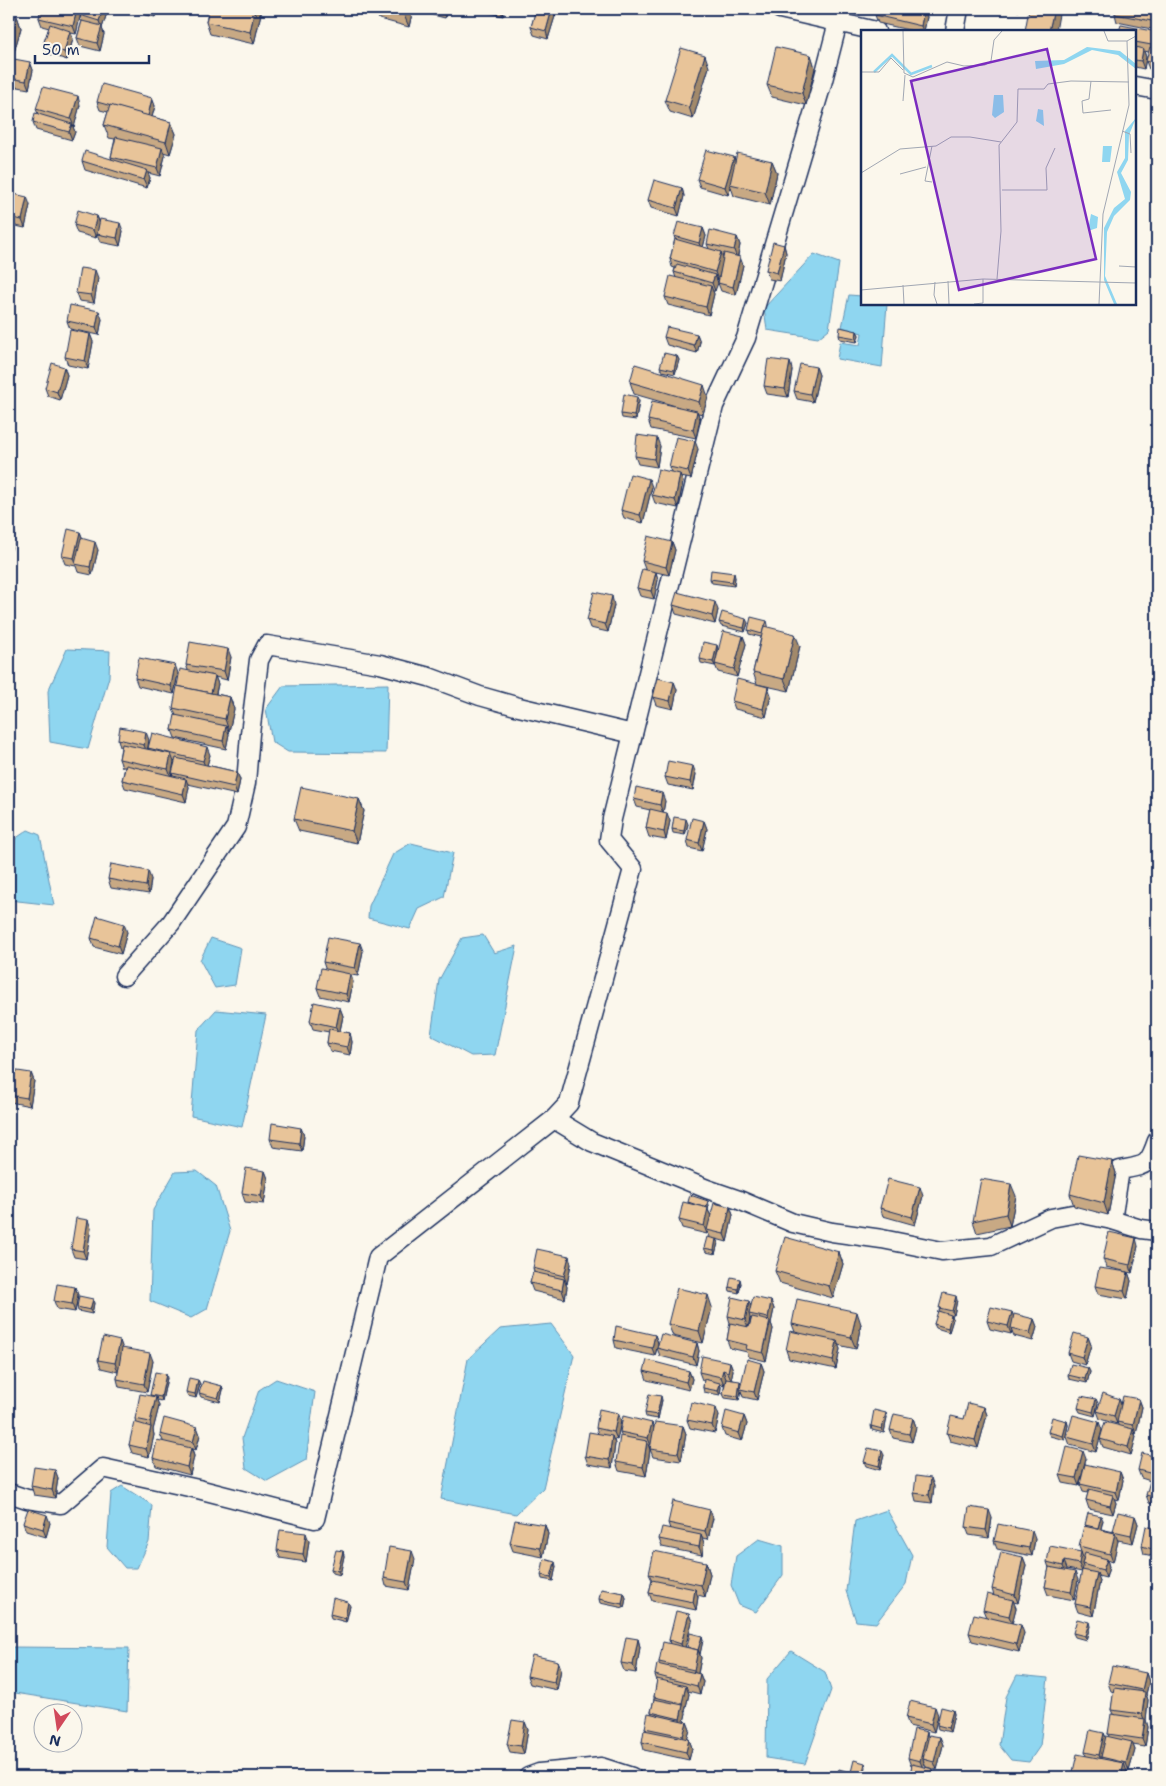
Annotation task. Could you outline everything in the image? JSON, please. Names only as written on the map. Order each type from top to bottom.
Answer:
[{"type":"street","points":[[780,9],[872,30]]},
{"type":"street","points":[[954,30],[959,9]]},
{"type":"street","points":[[9,1493],[28,1499],[60,1504],[103,1468],[315,1519],[378,1257],[554,1119],[569,1103],[633,869],[609,840],[633,734],[714,406],[746,338],[822,84],[838,22]]},
{"type":"street","points":[[1136,86],[1157,90]]},
{"type":"street","points":[[124,976],[171,923],[236,827],[246,783],[259,660],[266,645],[380,664],[429,677],[480,696],[519,707],[633,734]]},
{"type":"street","points":[[554,1119],[592,1142],[707,1189],[794,1223],[832,1232],[882,1239],[942,1251],[991,1246],[1051,1218],[1078,1214],[1157,1231]]},
{"type":"street","points":[[1112,1220],[1120,1170],[1144,1165],[1151,1158],[1157,1141]]},
{"type":"street","points":[[528,1777],[539,1773],[602,1767],[632,1777]]},
{"type":"water","points":[[814,254],[839,263],[829,329],[818,338],[767,330],[764,308]]},
{"type":"water","points":[[849,295],[861,296],[861,305],[887,305],[882,367],[837,359],[840,342],[860,345],[862,333],[842,327]]},
{"type":"water","points":[[67,649],[110,651],[109,677],[88,749],[50,742],[48,691]]},
{"type":"water","points":[[388,684],[386,753],[288,752],[272,742],[266,709],[283,686]]},
{"type":"water","points":[[28,830],[40,835],[54,905],[9,900],[15,839]]},
{"type":"water","points":[[411,843],[453,853],[444,897],[419,909],[410,929],[368,918],[369,906],[393,854]]},
{"type":"water","points":[[483,935],[494,953],[517,946],[495,1055],[471,1056],[431,1035],[439,980],[462,938]]},
{"type":"water","points":[[211,938],[241,948],[235,985],[215,988],[200,960]]},
{"type":"water","points":[[216,1010],[266,1015],[242,1127],[191,1116],[198,1030]]},
{"type":"water","points":[[197,1171],[216,1186],[230,1231],[207,1309],[191,1318],[150,1301],[153,1210],[175,1172]]},
{"type":"water","points":[[551,1324],[574,1355],[543,1488],[516,1514],[441,1499],[468,1359],[500,1329]]},
{"type":"water","points":[[276,1379],[315,1392],[306,1460],[267,1481],[246,1468],[242,1438],[259,1390]]},
{"type":"water","points":[[122,1486],[152,1505],[149,1542],[137,1568],[125,1568],[107,1547],[111,1493]]},
{"type":"water","points":[[887,1510],[912,1555],[906,1584],[876,1623],[856,1621],[846,1591],[855,1521]]},
{"type":"water","points":[[759,1539],[783,1546],[783,1575],[756,1612],[739,1605],[731,1585],[736,1556]]},
{"type":"water","points":[[9,1647],[129,1648],[127,1711],[9,1692]]},
{"type":"water","points":[[791,1651],[825,1672],[831,1690],[805,1764],[766,1758],[767,1679]]},
{"type":"water","points":[[1017,1675],[1048,1678],[1040,1746],[1029,1762],[1011,1760],[999,1745],[1006,1697]]},
{"type":"building","points":[[41,9],[77,9],[73,26],[39,18]]},
{"type":"building","points":[[82,9],[103,9],[99,21],[80,15]]},
{"type":"building","points":[[209,9],[255,9],[250,32],[206,22]]},
{"type":"building","points":[[380,9],[406,9],[404,15]]},
{"type":"building","points":[[536,9],[552,9],[546,31],[531,27]]},
{"type":"building","points":[[876,9],[924,9],[921,26],[875,15]]},
{"type":"building","points":[[1029,9],[1054,9],[1049,30],[1025,30]]},
{"type":"building","points":[[1115,9],[1157,9],[1157,22],[1115,14]]},
{"type":"building","points":[[9,14],[17,16],[9,44]]},
{"type":"building","points":[[82,21],[102,26],[97,43],[77,38]]},
{"type":"building","points":[[50,24],[70,31],[64,52],[43,45]]},
{"type":"building","points":[[1121,25],[1157,32],[1157,46],[1136,42],[1136,30],[1119,30]]},
{"type":"building","points":[[776,47],[811,55],[802,93],[767,85]]},
{"type":"building","points":[[1136,47],[1143,49],[1141,61],[1136,60]]},
{"type":"building","points":[[1150,47],[1157,49],[1157,64],[1146,61]]},
{"type":"building","points":[[681,48],[705,55],[689,107],[665,100]]},
{"type":"building","points":[[14,59],[30,62],[26,81],[10,78]]},
{"type":"building","points":[[102,84],[152,98],[148,116],[97,102]]},
{"type":"building","points":[[43,87],[78,96],[71,119],[36,109]]},
{"type":"building","points":[[110,105],[171,122],[166,142],[104,125]]},
{"type":"building","points":[[35,113],[72,124],[69,132],[33,122]]},
{"type":"building","points":[[116,137],[162,148],[157,168],[111,157]]},
{"type":"building","points":[[706,150],[734,157],[725,187],[697,179]]},
{"type":"building","points":[[85,151],[147,170],[144,180],[82,161]]},
{"type":"building","points":[[737,153],[772,161],[765,192],[730,184]]},
{"type":"building","points":[[654,180],[682,188],[676,208],[648,200]]},
{"type":"building","points":[[14,194],[27,197],[22,220],[9,217]]},
{"type":"building","points":[[78,210],[97,216],[93,230],[74,225]]},
{"type":"building","points":[[100,219],[120,223],[117,238],[97,234]]},
{"type":"building","points":[[678,222],[703,228],[699,243],[674,236]]},
{"type":"building","points":[[710,230],[737,237],[734,250],[707,244]]},
{"type":"building","points":[[675,239],[721,252],[715,272],[670,259]]},
{"type":"building","points":[[773,242],[784,245],[777,273],[766,270]]},
{"type":"building","points":[[724,253],[740,257],[733,287],[718,283]]},
{"type":"building","points":[[677,264],[715,275],[712,283],[674,272]]},
{"type":"building","points":[[80,268],[95,270],[91,295],[76,293]]},
{"type":"building","points":[[670,276],[711,286],[706,307],[665,297]]},
{"type":"building","points":[[70,305],[99,311],[96,327],[67,321]]},
{"type":"building","points":[[667,327],[697,334],[694,345],[664,337]]},
{"type":"building","points":[[840,327],[857,331],[856,338],[839,335]]},
{"type":"building","points":[[70,330],[90,334],[85,361],[65,357]]},
{"type":"building","points":[[664,353],[677,356],[674,370],[660,367]]},
{"type":"building","points":[[768,359],[790,362],[785,389],[764,386]]},
{"type":"building","points":[[52,363],[64,367],[57,392],[45,388]]},
{"type":"building","points":[[635,364],[704,385],[699,402],[630,382]]},
{"type":"building","points":[[800,364],[816,367],[810,394],[794,391]]},
{"type":"building","points":[[624,394],[637,397],[634,416],[621,414]]},
{"type":"building","points":[[652,401],[697,411],[693,430],[648,420]]},
{"type":"building","points":[[637,435],[657,438],[654,459],[635,456]]},
{"type":"building","points":[[676,437],[695,441],[688,471],[669,467]]},
{"type":"building","points":[[658,469],[680,474],[675,500],[652,495]]},
{"type":"building","points":[[630,474],[649,479],[640,515],[621,510]]},
{"type":"building","points":[[9,523],[12,524],[9,537]]},
{"type":"building","points":[[68,529],[80,532],[74,558],[62,556]]},
{"type":"building","points":[[648,536],[672,542],[666,567],[642,561]]},
{"type":"building","points":[[81,538],[95,542],[90,567],[75,564]]},
{"type":"building","points":[[642,569],[656,572],[651,591],[637,588]]},
{"type":"building","points":[[711,570],[734,573],[732,582],[710,579]]},
{"type":"building","points":[[594,592],[612,596],[605,624],[587,620]]},
{"type":"building","points":[[677,592],[715,602],[712,616],[673,605]]},
{"type":"building","points":[[722,612],[746,619],[744,628],[719,622]]},
{"type":"building","points":[[751,617],[767,621],[762,634],[748,630]]},
{"type":"building","points":[[764,626],[795,634],[784,679],[753,672]]},
{"type":"building","points":[[723,631],[743,636],[734,669],[715,664]]},
{"type":"building","points":[[190,642],[228,649],[224,671],[186,665]]},
{"type":"building","points":[[703,642],[717,645],[713,662],[700,659]]},
{"type":"building","points":[[139,658],[175,665],[171,686],[135,678]]},
{"type":"building","points":[[180,669],[215,676],[211,693],[177,686]]},
{"type":"building","points":[[658,678],[674,682],[670,701],[653,697]]},
{"type":"building","points":[[737,679],[768,687],[763,709],[732,701]]},
{"type":"building","points":[[177,686],[230,697],[225,719],[173,708]]},
{"type":"building","points":[[175,715],[226,726],[223,741],[172,730]]},
{"type":"building","points":[[120,727],[146,732],[144,745],[118,739]]},
{"type":"building","points":[[152,733],[207,747],[203,761],[148,748]]},
{"type":"building","points":[[122,744],[171,754],[168,769],[119,759]]},
{"type":"building","points":[[176,758],[237,772],[234,787],[172,773]]},
{"type":"building","points":[[668,761],[693,766],[690,782],[665,777]]},
{"type":"building","points":[[126,765],[186,779],[183,794],[122,780]]},
{"type":"building","points":[[301,787],[359,799],[352,831],[294,819]]},
{"type":"building","points":[[636,787],[662,793],[660,805],[634,799]]},
{"type":"building","points":[[650,809],[667,813],[664,832],[646,828]]},
{"type":"building","points":[[674,817],[686,819],[684,831],[672,829]]},
{"type":"building","points":[[692,818],[704,821],[699,843],[687,840]]},
{"type":"building","points":[[111,864],[148,871],[146,886],[108,879]]},
{"type":"building","points":[[97,916],[124,924],[118,946],[91,938]]},
{"type":"building","points":[[328,937],[360,943],[355,968],[323,962]]},
{"type":"building","points":[[321,968],[350,974],[346,994],[317,988]]},
{"type":"building","points":[[314,1002],[340,1008],[336,1027],[310,1021]]},
{"type":"building","points":[[329,1029],[350,1033],[347,1047],[327,1043]]},
{"type":"building","points":[[11,1070],[31,1073],[27,1098],[9,1095]]},
{"type":"building","points":[[272,1123],[301,1128],[299,1143],[270,1139]]},
{"type":"building","points":[[1078,1155],[1112,1161],[1104,1203],[1070,1194]]},
{"type":"building","points":[[246,1168],[265,1171],[261,1196],[242,1193]]},
{"type":"building","points":[[888,1179],[920,1187],[912,1217],[880,1208]]},
{"type":"building","points":[[981,1179],[1011,1184],[1006,1214],[973,1221]]},
{"type":"building","points":[[690,1195],[708,1201],[706,1208],[688,1202]]},
{"type":"building","points":[[683,1202],[708,1208],[704,1226],[679,1220]]},
{"type":"building","points":[[714,1203],[730,1207],[724,1234],[707,1230]]},
{"type":"building","points":[[76,1218],[88,1220],[83,1251],[71,1249]]},
{"type":"building","points":[[1109,1232],[1136,1238],[1130,1265],[1103,1259]]},
{"type":"building","points":[[707,1237],[716,1239],[714,1250],[704,1248]]},
{"type":"building","points":[[785,1237],[839,1252],[829,1286],[775,1271]]},
{"type":"building","points":[[537,1249],[569,1256],[564,1276],[533,1268]]},
{"type":"building","points":[[1099,1268],[1128,1272],[1124,1291],[1095,1286]]},
{"type":"building","points":[[533,1272],[564,1279],[562,1290],[530,1283]]},
{"type":"building","points":[[731,1277],[740,1279],[738,1289],[729,1287]]},
{"type":"building","points":[[57,1284],[75,1287],[72,1304],[54,1301]]},
{"type":"building","points":[[677,1288],[708,1295],[699,1331],[668,1324]]},
{"type":"building","points":[[943,1293],[956,1296],[952,1311],[939,1308]]},
{"type":"building","points":[[79,1296],[93,1299],[90,1310],[77,1307]]},
{"type":"building","points":[[732,1297],[749,1301],[745,1320],[728,1316]]},
{"type":"building","points":[[753,1297],[771,1301],[768,1318],[749,1314]]},
{"type":"building","points":[[797,1299],[857,1312],[851,1337],[792,1324]]},
{"type":"building","points":[[991,1307],[1012,1312],[1008,1326],[987,1321]]},
{"type":"building","points":[[938,1311],[951,1315],[948,1328],[934,1324]]},
{"type":"building","points":[[1014,1314],[1034,1319],[1030,1333],[1011,1328]]},
{"type":"building","points":[[752,1317],[770,1321],[763,1353],[746,1349],[747,1345],[727,1340],[730,1323],[749,1327]]},
{"type":"building","points":[[616,1326],[655,1335],[652,1348],[614,1340]]},
{"type":"building","points":[[790,1331],[837,1341],[833,1361],[786,1350]]},
{"type":"building","points":[[1074,1333],[1088,1337],[1082,1357],[1068,1353]]},
{"type":"building","points":[[661,1334],[697,1343],[693,1357],[657,1348]]},
{"type":"building","points":[[103,1337],[120,1341],[115,1363],[98,1360]]},
{"type":"building","points":[[122,1348],[150,1353],[144,1384],[117,1379]]},
{"type":"building","points":[[702,1356],[730,1362],[728,1372],[723,1370],[721,1377],[699,1372]]},
{"type":"building","points":[[747,1359],[761,1363],[754,1392],[740,1389]]},
{"type":"building","points":[[647,1360],[689,1371],[686,1382],[644,1371]]},
{"type":"building","points":[[1071,1364],[1088,1368],[1085,1379],[1068,1375]]},
{"type":"building","points":[[155,1372],[166,1374],[161,1397],[150,1395]]},
{"type":"building","points":[[189,1378],[198,1380],[195,1394],[186,1392]]},
{"type":"building","points":[[704,1379],[720,1383],[718,1391],[703,1388]]},
{"type":"building","points":[[726,1379],[740,1381],[738,1396],[723,1394]]},
{"type":"building","points":[[203,1381],[222,1386],[218,1398],[199,1393]]},
{"type":"building","points":[[1103,1393],[1119,1399],[1114,1416],[1097,1411]]},
{"type":"building","points":[[140,1394],[156,1397],[150,1422],[135,1419]]},
{"type":"building","points":[[649,1394],[661,1396],[657,1415],[645,1413]]},
{"type":"building","points":[[1081,1396],[1096,1399],[1093,1412],[1078,1408]]},
{"type":"building","points":[[1123,1396],[1139,1399],[1133,1425],[1117,1422]]},
{"type":"building","points":[[691,1402],[716,1408],[712,1425],[687,1420]]},
{"type":"building","points":[[968,1403],[984,1407],[975,1440],[947,1433],[951,1416],[964,1419]]},
{"type":"building","points":[[599,1409],[618,1413],[614,1432],[596,1428]]},
{"type":"building","points":[[874,1410],[886,1413],[882,1429],[871,1426]]},
{"type":"building","points":[[726,1411],[744,1416],[739,1433],[722,1428]]},
{"type":"building","points":[[894,1414],[913,1418],[909,1434],[890,1430]]},
{"type":"building","points":[[1073,1415],[1099,1422],[1093,1444],[1067,1437]]},
{"type":"building","points":[[623,1416],[652,1423],[648,1438],[620,1432]]},
{"type":"building","points":[[1052,1417],[1067,1421],[1063,1436],[1048,1432]]},
{"type":"building","points":[[164,1418],[197,1427],[193,1442],[160,1434]]},
{"type":"building","points":[[134,1422],[151,1427],[146,1449],[129,1445]]},
{"type":"building","points":[[655,1422],[683,1426],[678,1453],[650,1449]]},
{"type":"building","points":[[1105,1422],[1133,1429],[1128,1447],[1100,1439]]},
{"type":"building","points":[[589,1432],[612,1436],[609,1460],[585,1456]]},
{"type":"building","points":[[620,1436],[647,1441],[643,1467],[616,1462]]},
{"type":"building","points":[[157,1440],[191,1448],[187,1467],[153,1458]]},
{"type":"building","points":[[1067,1447],[1083,1451],[1076,1478],[1060,1475]]},
{"type":"building","points":[[868,1448],[882,1451],[879,1466],[864,1462]]},
{"type":"building","points":[[1142,1453],[1157,1457],[1157,1475],[1138,1470]]},
{"type":"building","points":[[1085,1464],[1120,1472],[1116,1492],[1080,1484]]},
{"type":"building","points":[[34,1467],[55,1470],[52,1490],[31,1486]]},
{"type":"building","points":[[916,1476],[931,1478],[929,1495],[914,1493]]},
{"type":"building","points":[[1150,1481],[1157,1483],[1157,1498],[1146,1495]]},
{"type":"building","points":[[1089,1489],[1113,1495],[1110,1506],[1086,1500]]},
{"type":"building","points":[[673,1501],[710,1510],[705,1531],[668,1523]]},
{"type":"building","points":[[969,1507],[989,1510],[986,1530],[966,1527]]},
{"type":"building","points":[[28,1509],[47,1515],[43,1529],[23,1523]]},
{"type":"building","points":[[1118,1512],[1135,1516],[1131,1535],[1113,1531]]},
{"type":"building","points":[[1088,1513],[1101,1516],[1098,1528],[1085,1525]]},
{"type":"building","points":[[515,1520],[545,1525],[540,1548],[510,1543]]},
{"type":"building","points":[[998,1524],[1032,1531],[1029,1548],[994,1541]]},
{"type":"building","points":[[1084,1526],[1115,1533],[1110,1554],[1079,1546]]},
{"type":"building","points":[[1146,1526],[1157,1529],[1156,1550],[1142,1546]]},
{"type":"building","points":[[662,1527],[701,1535],[699,1547],[659,1539]]},
{"type":"building","points":[[280,1530],[306,1533],[303,1554],[277,1550]]},
{"type":"building","points":[[1050,1546],[1081,1552],[1079,1564],[1064,1561],[1063,1566],[1047,1562]]},
{"type":"building","points":[[389,1547],[412,1551],[406,1582],[384,1578]]},
{"type":"building","points":[[336,1550],[343,1551],[338,1571],[331,1569]]},
{"type":"building","points":[[654,1551],[706,1562],[701,1585],[649,1574]]},
{"type":"building","points":[[1001,1552],[1023,1557],[1015,1595],[992,1589]]},
{"type":"building","points":[[1085,1553],[1107,1559],[1103,1570],[1082,1564]]},
{"type":"building","points":[[544,1559],[555,1562],[551,1577],[541,1575]]},
{"type":"building","points":[[1049,1567],[1075,1572],[1071,1592],[1045,1587]]},
{"type":"building","points":[[1082,1570],[1097,1573],[1090,1607],[1075,1604]]},
{"type":"building","points":[[652,1580],[695,1589],[693,1602],[649,1593]]},
{"type":"building","points":[[601,1589],[624,1593],[622,1604],[599,1599]]},
{"type":"building","points":[[987,1594],[1013,1600],[1009,1616],[983,1610]]},
{"type":"building","points":[[333,1598],[348,1602],[345,1618],[330,1614]]},
{"type":"building","points":[[676,1611],[689,1614],[681,1644],[669,1640]]},
{"type":"building","points":[[974,1614],[1021,1625],[1016,1644],[969,1633]]},
{"type":"building","points":[[1077,1619],[1089,1622],[1085,1636],[1073,1633]]},
{"type":"building","points":[[690,1633],[702,1636],[698,1650],[687,1647]]},
{"type":"building","points":[[626,1637],[638,1639],[633,1665],[621,1663]]},
{"type":"building","points":[[663,1642],[698,1650],[694,1670],[659,1662]]},
{"type":"building","points":[[532,1655],[558,1661],[554,1682],[527,1676]]},
{"type":"building","points":[[657,1664],[700,1674],[697,1686],[655,1675]]},
{"type":"building","points":[[1112,1666],[1146,1673],[1142,1690],[1108,1683]]},
{"type":"building","points":[[657,1679],[686,1686],[682,1703],[654,1697]]},
{"type":"building","points":[[1114,1688],[1145,1692],[1142,1714],[1111,1710]]},
{"type":"building","points":[[654,1699],[683,1705],[680,1719],[651,1712]]},
{"type":"building","points":[[910,1701],[935,1707],[931,1724],[906,1718]]},
{"type":"building","points":[[941,1707],[953,1710],[948,1728],[937,1725]]},
{"type":"building","points":[[648,1713],[687,1722],[683,1736],[645,1728]]},
{"type":"building","points":[[1111,1714],[1145,1719],[1142,1739],[1108,1734]]},
{"type":"building","points":[[512,1720],[525,1722],[521,1746],[507,1744]]},
{"type":"building","points":[[914,1729],[927,1732],[920,1761],[908,1758]]},
{"type":"building","points":[[644,1730],[689,1739],[686,1752],[642,1742]]},
{"type":"building","points":[[1090,1730],[1104,1733],[1099,1755],[1085,1752]]},
{"type":"building","points":[[929,1735],[940,1737],[934,1762],[923,1759]]},
{"type":"building","points":[[1106,1736],[1132,1742],[1126,1763],[1101,1757]]},
{"type":"building","points":[[1077,1754],[1124,1763],[1121,1777],[1072,1776]]},
{"type":"building","points":[[854,1760],[865,1763],[862,1776],[851,1772]]},
{"type":"building","points":[[912,1764],[933,1769],[931,1777],[910,1775]]},
{"type":"building","points":[[839,1769],[863,1776],[863,1777],[836,1777]]},
{"type":"building","points":[[866,1773],[884,1777],[865,1777]]}]
